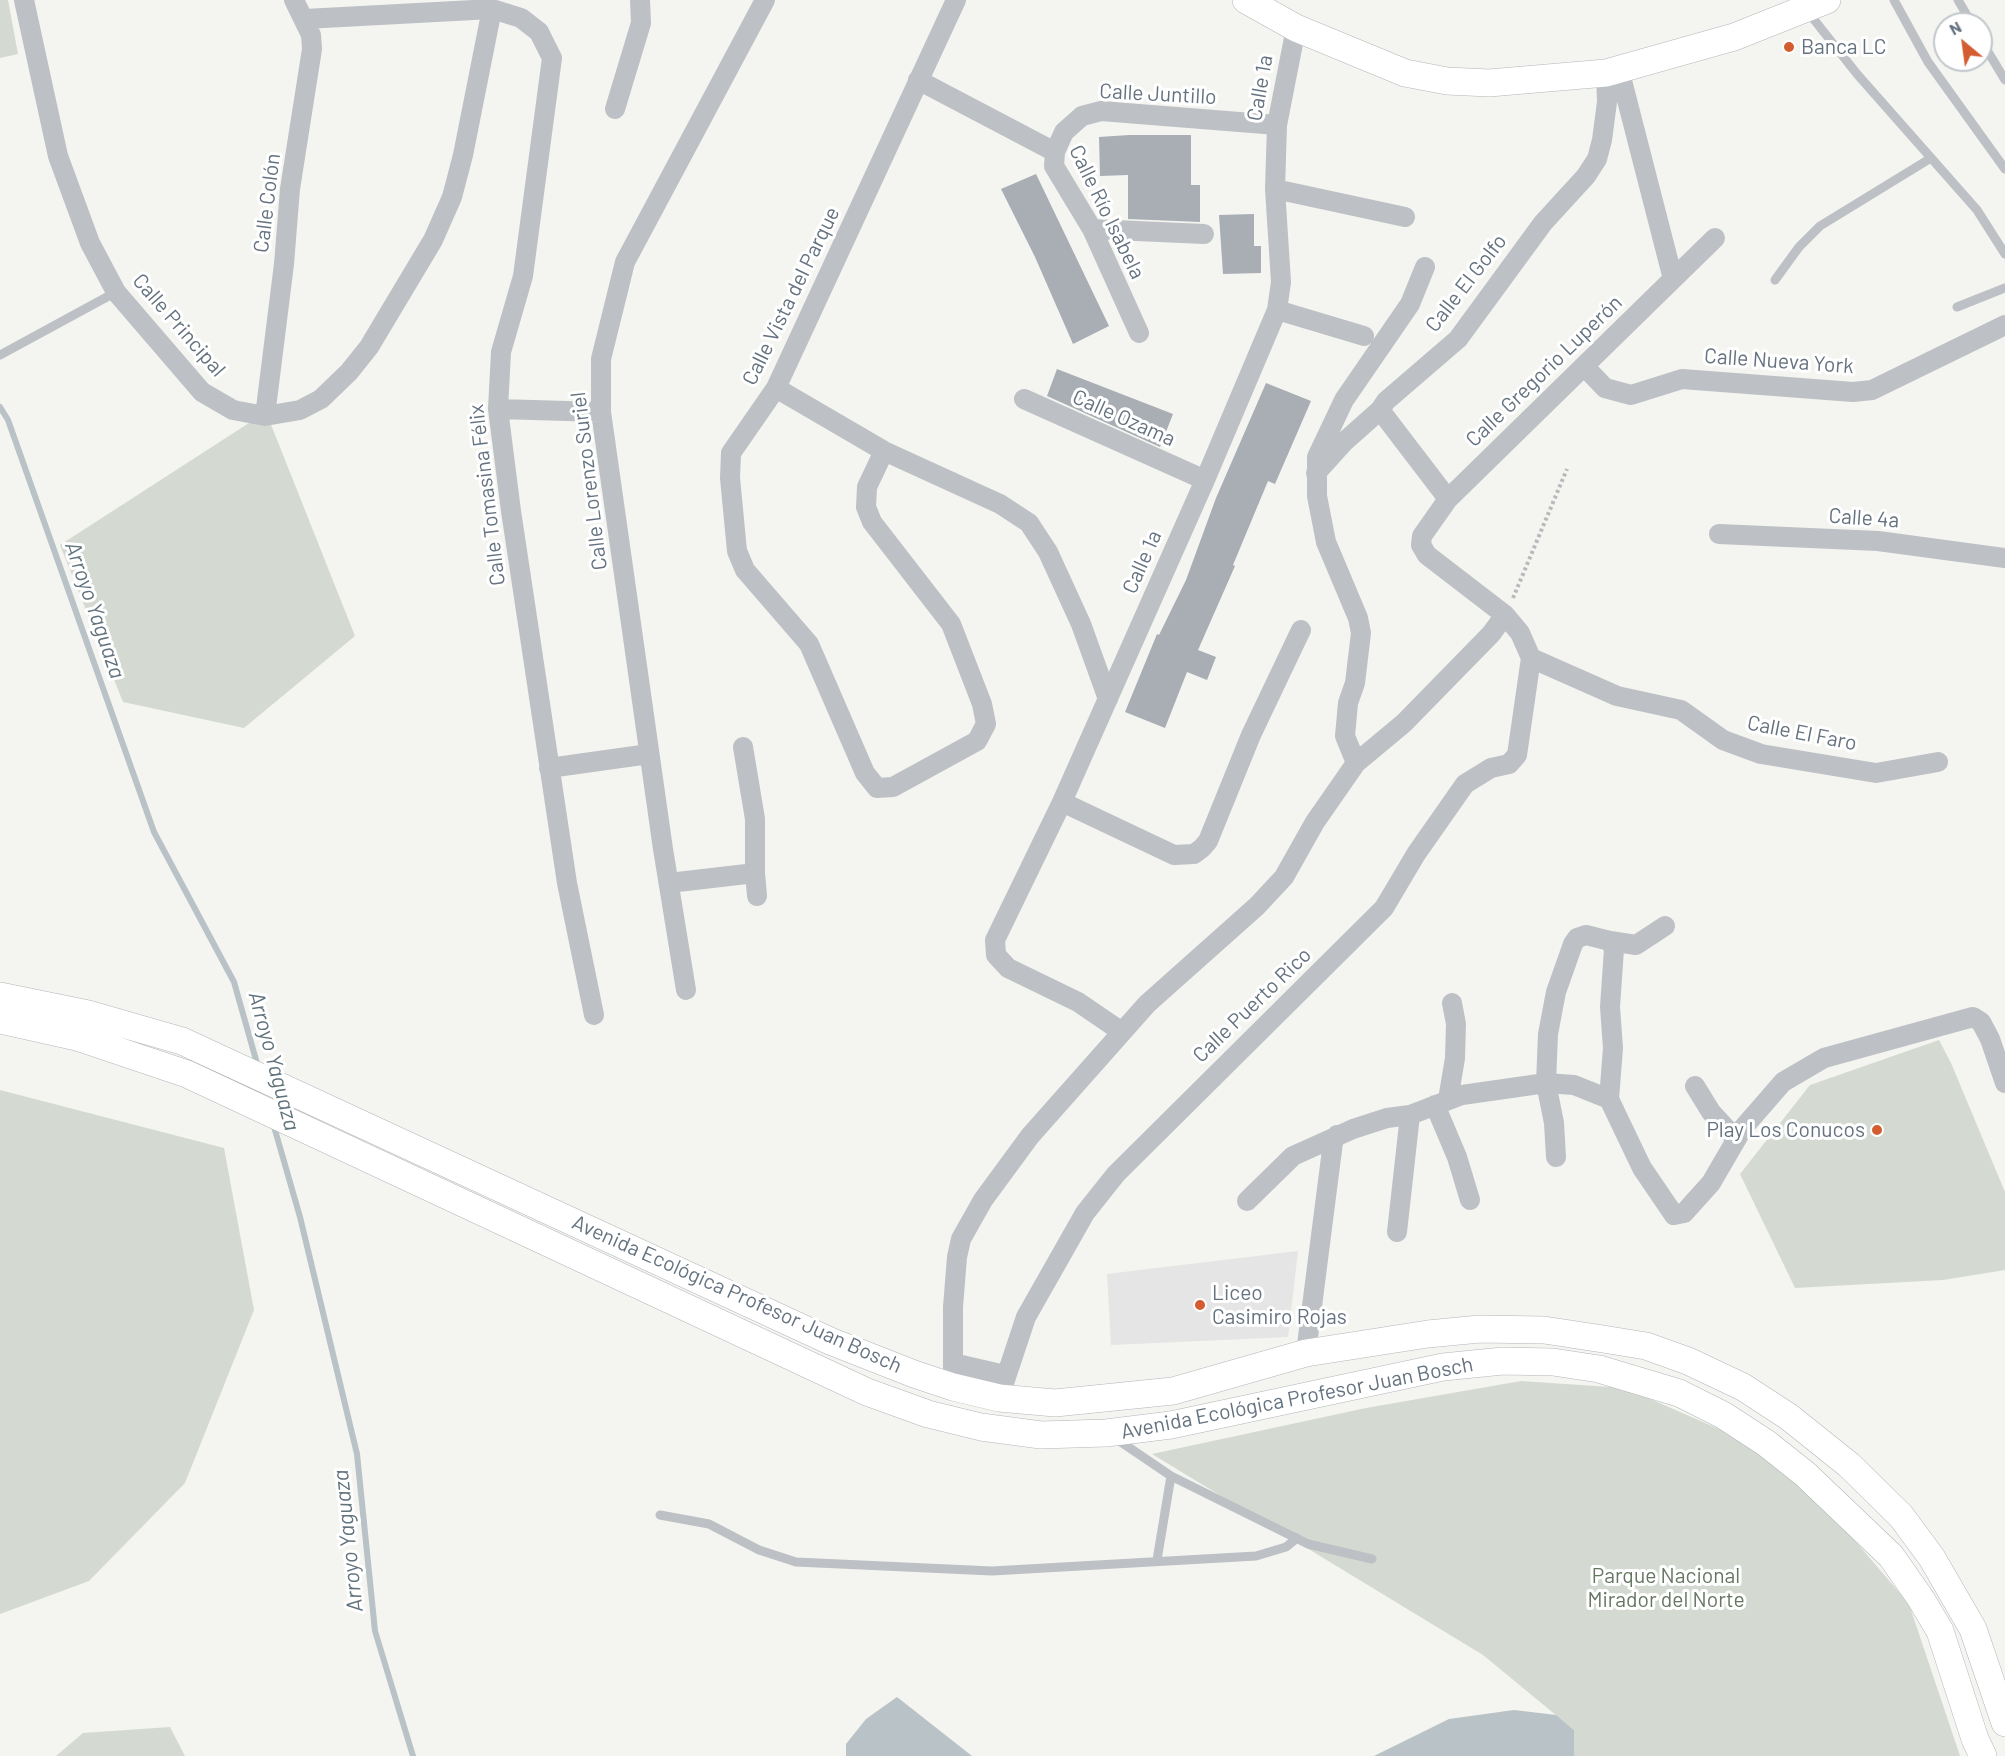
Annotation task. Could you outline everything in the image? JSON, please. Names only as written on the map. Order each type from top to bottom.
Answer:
[{"type":"street","name":"Calle Principal","points":[[24,0],[58,156],[90,243],[116,292],[202,392],[233,410],[265,416],[300,410],[314,403],[349,372],[369,347],[433,240],[452,197],[492,9]]},
{"type":"street","name":"Calle Colón","points":[[265,416],[284,264],[290,189],[312,49],[311,35],[294,0]]},
{"type":"street","points":[[615,109],[641,23],[639,0]]},
{"type":"street","name":"Calle Lorenzo Suriel","points":[[686,990],[649,754],[601,412],[601,359],[625,262],[765,0]]},
{"type":"street","name":"Calle Vista del Parque","points":[[884,451],[867,487],[866,507],[872,522],[951,624],[981,704],[986,724],[977,741],[893,787],[877,788],[866,773],[809,644],[746,570],[737,551],[730,478],[731,453],[776,388],[956,0]]},
{"type":"street","points":[[1246,0],[1296,28],[1405,73],[1447,81],[1489,83],[1612,71],[1734,38],[1817,5]]},
{"type":"street","name":"Calle Tomasina Félix","points":[[305,19],[492,9],[520,18],[539,32],[552,58],[523,276],[501,352],[498,409],[567,883],[594,1015]]},
{"type":"street","name":"Calle 1a","points":[[1122,1032],[1078,1002],[1018,975],[999,961],[996,955],[995,940],[1062,802],[1205,480],[1276,310],[1281,282],[1275,189],[1277,125],[1296,28]]},
{"type":"street","points":[[1612,71],[1673,279]]},
{"type":"street","name":"Calle El Golfo","points":[[1316,473],[1344,442],[1380,410],[1386,401],[1458,339],[1543,223],[1586,176],[1597,159],[1602,140],[1612,71]]},
{"type":"street","name":"Calle Río Isabela","points":[[918,80],[1055,152],[1054,166],[1092,229],[1139,333]]},
{"type":"street","name":"Calle Juntillo","points":[[1055,152],[1064,132],[1082,116],[1101,111],[1277,125]]},
{"type":"street","points":[[1275,189],[1405,217]]},
{"type":"street","points":[[1092,229],[1204,234]]},
{"type":"street","name":"Calle Gregorio Luperón","points":[[1531,658],[1520,633],[1505,615],[1427,555],[1421,545],[1422,537],[1448,499],[1715,238]]},
{"type":"street","points":[[1356,763],[1345,736],[1348,703],[1355,683],[1361,633],[1358,618],[1326,542],[1316,473],[1317,457],[1324,438],[1344,400],[1410,304],[1425,267]]},
{"type":"street","points":[[1276,310],[1364,336]]},
{"type":"street","name":"Calle Nueva York","points":[[1584,366],[1605,388],[1631,395],[1682,379],[1853,392],[1872,390],[2005,325]]},
{"type":"street","points":[[776,388],[884,451],[1000,504],[1029,523],[1048,552],[1081,624],[1107,699]]},
{"type":"street","name":"Calle Ozama","points":[[1024,399],[1205,480]]},
{"type":"street","points":[[498,409],[601,412]]},
{"type":"street","points":[[1380,410],[1448,499]]},
{"type":"street","name":"Calle 4a","points":[[1719,534],[1878,541],[2005,558]]},
{"type":"street","points":[[953,1375],[954,1277],[962,1239],[971,1220],[1030,1136],[1148,1004],[1270,893],[1284,877],[1315,822],[1356,763],[1404,723],[1491,634],[1505,615]]},
{"type":"street","points":[[1062,802],[1174,855],[1194,854],[1208,841],[1251,735],[1301,630]]},
{"type":"street","name":"Calle El Faro","points":[[1531,658],[1617,696],[1680,710],[1723,740],[1761,754],[1876,773],[1938,762]]},
{"type":"street","name":"Calle Puerto Rico","points":[[1002,1386],[1026,1317],[1085,1213],[1116,1174],[1384,908],[1416,854],[1465,783],[1491,768],[1509,764],[1517,755],[1531,658]]},
{"type":"street","points":[[743,747],[755,819],[757,896]]},
{"type":"street","points":[[549,768],[649,754]]},
{"type":"street","points":[[669,883],[755,873]]},
{"type":"street","points":[[1556,1157],[1554,1123],[1546,1083],[1548,1034],[1556,992],[1573,944],[1577,938],[1586,935],[1636,945],[1665,926]]},
{"type":"street","points":[[1610,941],[1614,949],[1610,1006],[1613,1048],[1609,1099],[1642,1168],[1674,1215],[1684,1213],[1711,1183],[1736,1139],[1783,1082],[1824,1058],[1954,1020],[1973,1017],[1981,1022],[1990,1039],[2005,1083]]},
{"type":"street","name":"Avenida Ecológica Profesor Juan Bosch","points":[[0,996],[88,1014],[182,1041],[352,1117],[830,1341],[1002,1386],[1101,1417],[1171,1425],[1443,1367],[1503,1361],[1553,1362],[1599,1369],[1679,1393],[1723,1415],[1766,1443],[1805,1474],[1892,1556],[1922,1599],[1940,1631],[1975,1739],[1983,1756]]},
{"type":"street","points":[[1452,1003],[1456,1024],[1455,1058],[1442,1103],[1470,1200]]},
{"type":"street","name":"Avenida Ecológica Profesor Juan Bosch","points":[[0,1020],[76,1037],[187,1074],[867,1392],[928,1414],[981,1427],[1041,1435],[1101,1417],[1173,1391],[1306,1353],[1428,1334],[1480,1329],[1544,1330],[1646,1346],[1688,1361],[1743,1387],[1816,1437],[1901,1516],[1932,1558],[1972,1629],[2005,1723]]},
{"type":"street","points":[[1247,1201],[1293,1156],[1338,1135],[1387,1118],[1410,1115],[1472,1094],[1546,1083],[1574,1085],[1609,1099]]},
{"type":"street","points":[[1695,1086],[1711,1112],[1736,1139]]},
{"type":"street","points":[[1397,1232],[1410,1115]]},
{"type":"street","points":[[1306,1353],[1333,1142],[1338,1135]]},
{"type":"street","points":[[449,1198],[465,1170]]},
{"type":"lane","points":[[1894,0],[1928,63],[2005,169]]},
{"type":"lane","points":[[1817,5],[1857,74],[1977,210],[2005,254]]},
{"type":"lane","points":[[1993,60],[2005,80]]},
{"type":"lane","points":[[1775,280],[1799,247],[1820,226],[1931,158]]},
{"type":"lane","points":[[1957,307],[2005,288]]},
{"type":"lane","points":[[0,354],[116,292]]},
{"type":"lane","points":[[1101,1417],[1171,1476],[1308,1544],[1372,1559]]},
{"type":"lane","points":[[1157,1560],[1171,1476]]},
{"type":"lane","points":[[660,1515],[709,1524],[759,1550],[796,1562],[992,1571],[1256,1556],[1286,1547],[1297,1538]]},
{"type":"path","points":[[1505,615],[1567,469]]},
{"type":"shaded area","name":"Liceo Casimiro Rojas","points":[[1298,1251],[1288,1337],[1111,1345],[1107,1274]]},
{"type":"shaded area","points":[[897,1697],[972,1756],[846,1756],[846,1744],[866,1719]]},
{"type":"shaded area","points":[[1514,1710],[1556,1715],[1574,1730],[1574,1756],[1374,1756],[1449,1719]]},
{"type":"green space","points":[[0,0],[8,0],[18,54],[0,58]]},
{"type":"green space","points":[[266,412],[355,636],[244,728],[123,702],[60,545]]},
{"type":"green space","name":"Play Los Conucos","points":[[1939,1040],[1951,1063],[2005,1192],[2005,1270],[1943,1280],[1795,1288],[1740,1174],[1810,1085]]},
{"type":"green space","points":[[0,1090],[224,1148],[254,1310],[185,1483],[89,1581],[0,1614]]},
{"type":"green space","name":"Parque Nacional Mirador del Norte","points":[[1521,1381],[1625,1388],[1758,1446],[1845,1529],[1909,1604],[1960,1756],[1574,1756],[1574,1730],[1483,1655],[1152,1454],[1366,1408]]},
{"type":"green space","points":[[170,1727],[185,1756],[56,1756],[83,1733]]},
{"type":"building","points":[[1191,135],[1191,185],[1200,185],[1200,222],[1128,219],[1128,175],[1100,176],[1099,137]]},
{"type":"building","points":[[1036,174],[1109,326],[1073,344],[1035,257],[1001,189]]},
{"type":"building","points":[[1254,214],[1254,246],[1261,246],[1261,273],[1223,274],[1219,215]]},
{"type":"building","points":[[1057,369],[1173,414],[1160,447],[1047,396]]},
{"type":"building","points":[[1266,383],[1311,401],[1275,484],[1268,481],[1233,565],[1235,566],[1198,650],[1216,657],[1207,680],[1187,672],[1165,728],[1125,712],[1157,634],[1159,635],[1186,580],[1216,498]]},
{"type":"waterway","name":"Arroyo Yaguaza","points":[[0,407],[8,420],[154,832],[234,982],[258,1067]]},
{"type":"waterway","name":"Arroyo Yaguaza","points":[[273,1123],[300,1217],[357,1454],[375,1631],[413,1756]]},
{"type":"place","name":"Banca LC","points":[[1789,47]]},
{"type":"place","name":"Play Los Conucos","points":[[1877,1130]]},
{"type":"place","name":"Liceo Casimiro Rojas","points":[[1200,1305]]}]
